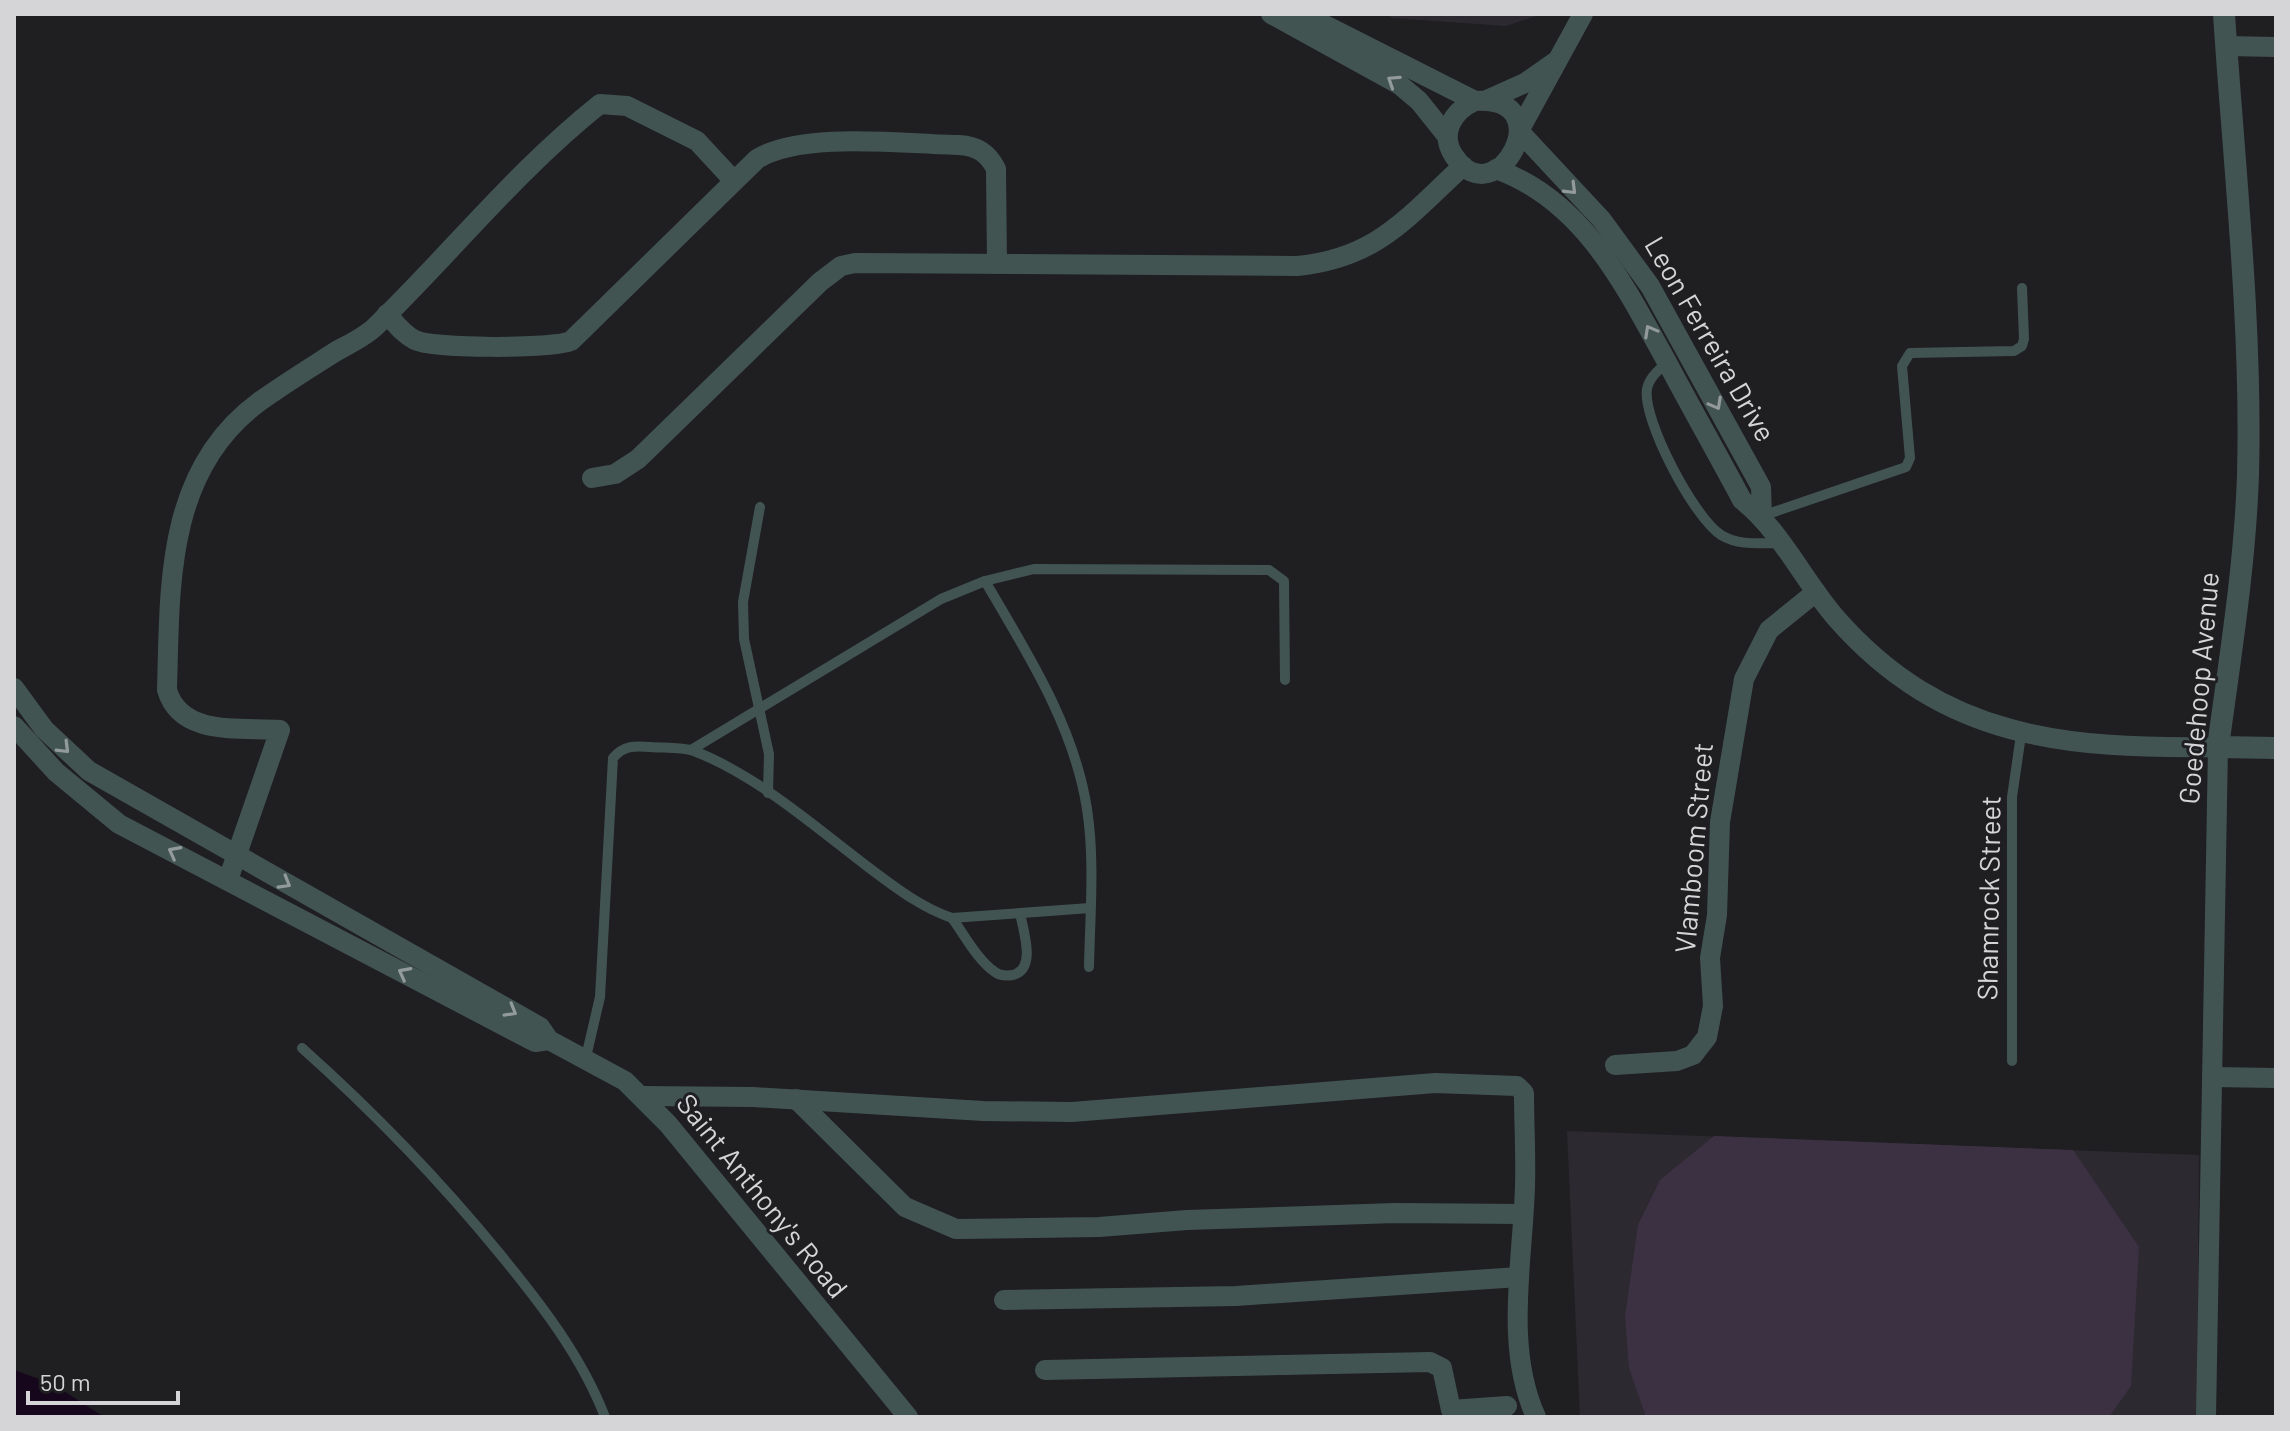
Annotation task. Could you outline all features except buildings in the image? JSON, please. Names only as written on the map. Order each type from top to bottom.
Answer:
[{"type":"street","points":[[1271,14],[1400,85],[1419,101],[1447,136],[1455,157],[1463,166],[1485,172],[1496,169],[1514,155],[1519,131],[1583,14]]},
{"type":"street","points":[[1303,14],[1508,110],[1519,131]]},
{"type":"street","name":"Goedehoop Avenue","points":[[2206,1417],[2218,747],[2244,541],[2249,428],[2248,360],[2224,14]]},
{"type":"street","points":[[2226,46],[2276,47]]},
{"type":"street","points":[[1447,136],[1455,114],[1525,83],[1558,60]]},
{"type":"street","points":[[228,880],[280,730],[196,724],[171,706],[167,690],[171,562],[179,525],[196,480],[222,440],[256,404],[373,329],[600,104],[627,106],[697,141],[734,181]]},
{"type":"street","name":"Leon Ferreira Drive","points":[[1519,131],[1601,219],[1650,286],[1761,487],[1762,516]]},
{"type":"street","points":[[387,314],[404,333],[429,345],[559,346],[584,331],[757,159],[787,146],[969,145],[990,156],[996,169],[997,264]]},
{"type":"street","points":[[592,478],[615,474],[638,459],[820,282],[841,266],[855,263],[1326,263],[1372,246],[1463,166]]},
{"type":"street","name":"Leon Ferreira Drive","points":[[1496,169],[1542,190],[1593,240],[1627,290],[1742,500],[1762,516],[1816,592],[1860,643],[1906,681],[1968,714],[2021,735],[2083,745],[2276,748]]},
{"type":"street","name":"Vlamboom Street","points":[[1615,1065],[1677,1061],[1693,1055],[1707,1037],[1713,1006],[1710,958],[1717,915],[1720,822],[1744,679],[1769,630],[1816,592]]},
{"type":"street","points":[[14,688],[44,729],[89,771],[540,1027],[549,1040],[535,1042],[119,824],[56,772],[14,726]]},
{"type":"street","name":"Saint Anthony's Road","points":[[549,1040],[586,1057],[643,1096],[908,1417]]},
{"type":"street","points":[[2212,1077],[2276,1078]]},
{"type":"street","points":[[643,1096],[796,1099],[983,1111],[1072,1112],[1435,1083],[1517,1086],[1524,1093],[1519,1277],[1526,1391],[1536,1417]]},
{"type":"street","points":[[796,1099],[905,1207],[956,1229],[1099,1227],[1187,1220],[1395,1213],[1523,1214]]},
{"type":"street","points":[[1004,1300],[1236,1296],[1519,1277]]},
{"type":"street","points":[[1045,1370],[1430,1362],[1442,1368],[1446,1375],[1450,1414],[1507,1412],[1526,1391]]},
{"type":"lane","points":[[1762,516],[1906,467],[1910,458],[1902,366],[1906,358],[1910,353],[2014,351],[2022,346],[2024,339],[2022,288]]},
{"type":"lane","points":[[1687,352],[1667,363],[1650,380],[1646,393],[1667,460],[1697,512],[1718,533],[1731,540],[1781,543]]},
{"type":"lane","points":[[760,507],[743,602],[744,639],[769,754],[768,793]]},
{"type":"lane","points":[[691,750],[941,599],[985,581],[1034,569],[1269,570],[1284,581],[1285,680]]},
{"type":"lane","points":[[985,581],[1058,711],[1087,806],[1091,840],[1089,967]]},
{"type":"lane","name":"Shamrock Street","points":[[2012,1061],[2012,797],[2021,735]]},
{"type":"lane","points":[[586,1057],[600,997],[613,758],[620,749],[632,746],[691,750],[768,793],[923,906],[952,918],[1090,908]]},
{"type":"lane","points":[[952,918],[993,971],[1004,976],[1018,974],[1025,966],[1027,954],[1020,913]]},
{"type":"lane","points":[[302,1048],[383,1121],[447,1189],[553,1322],[595,1392],[605,1417]]},
{"type":"shaded area","points":[[1386,14],[1542,14],[1506,26],[1392,18]]},
{"type":"shaded area","points":[[1567,1131],[2199,1155],[2197,1417],[1580,1417]]},
{"type":"shaded area","points":[[1714,1136],[2073,1150],[2139,1247],[2131,1386],[2109,1417],[1646,1417],[1629,1368],[1625,1317],[1638,1225],[1660,1180]]},
{"type":"shaded area","points":[[14,1370],[53,1384],[104,1417],[14,1417]]}]
